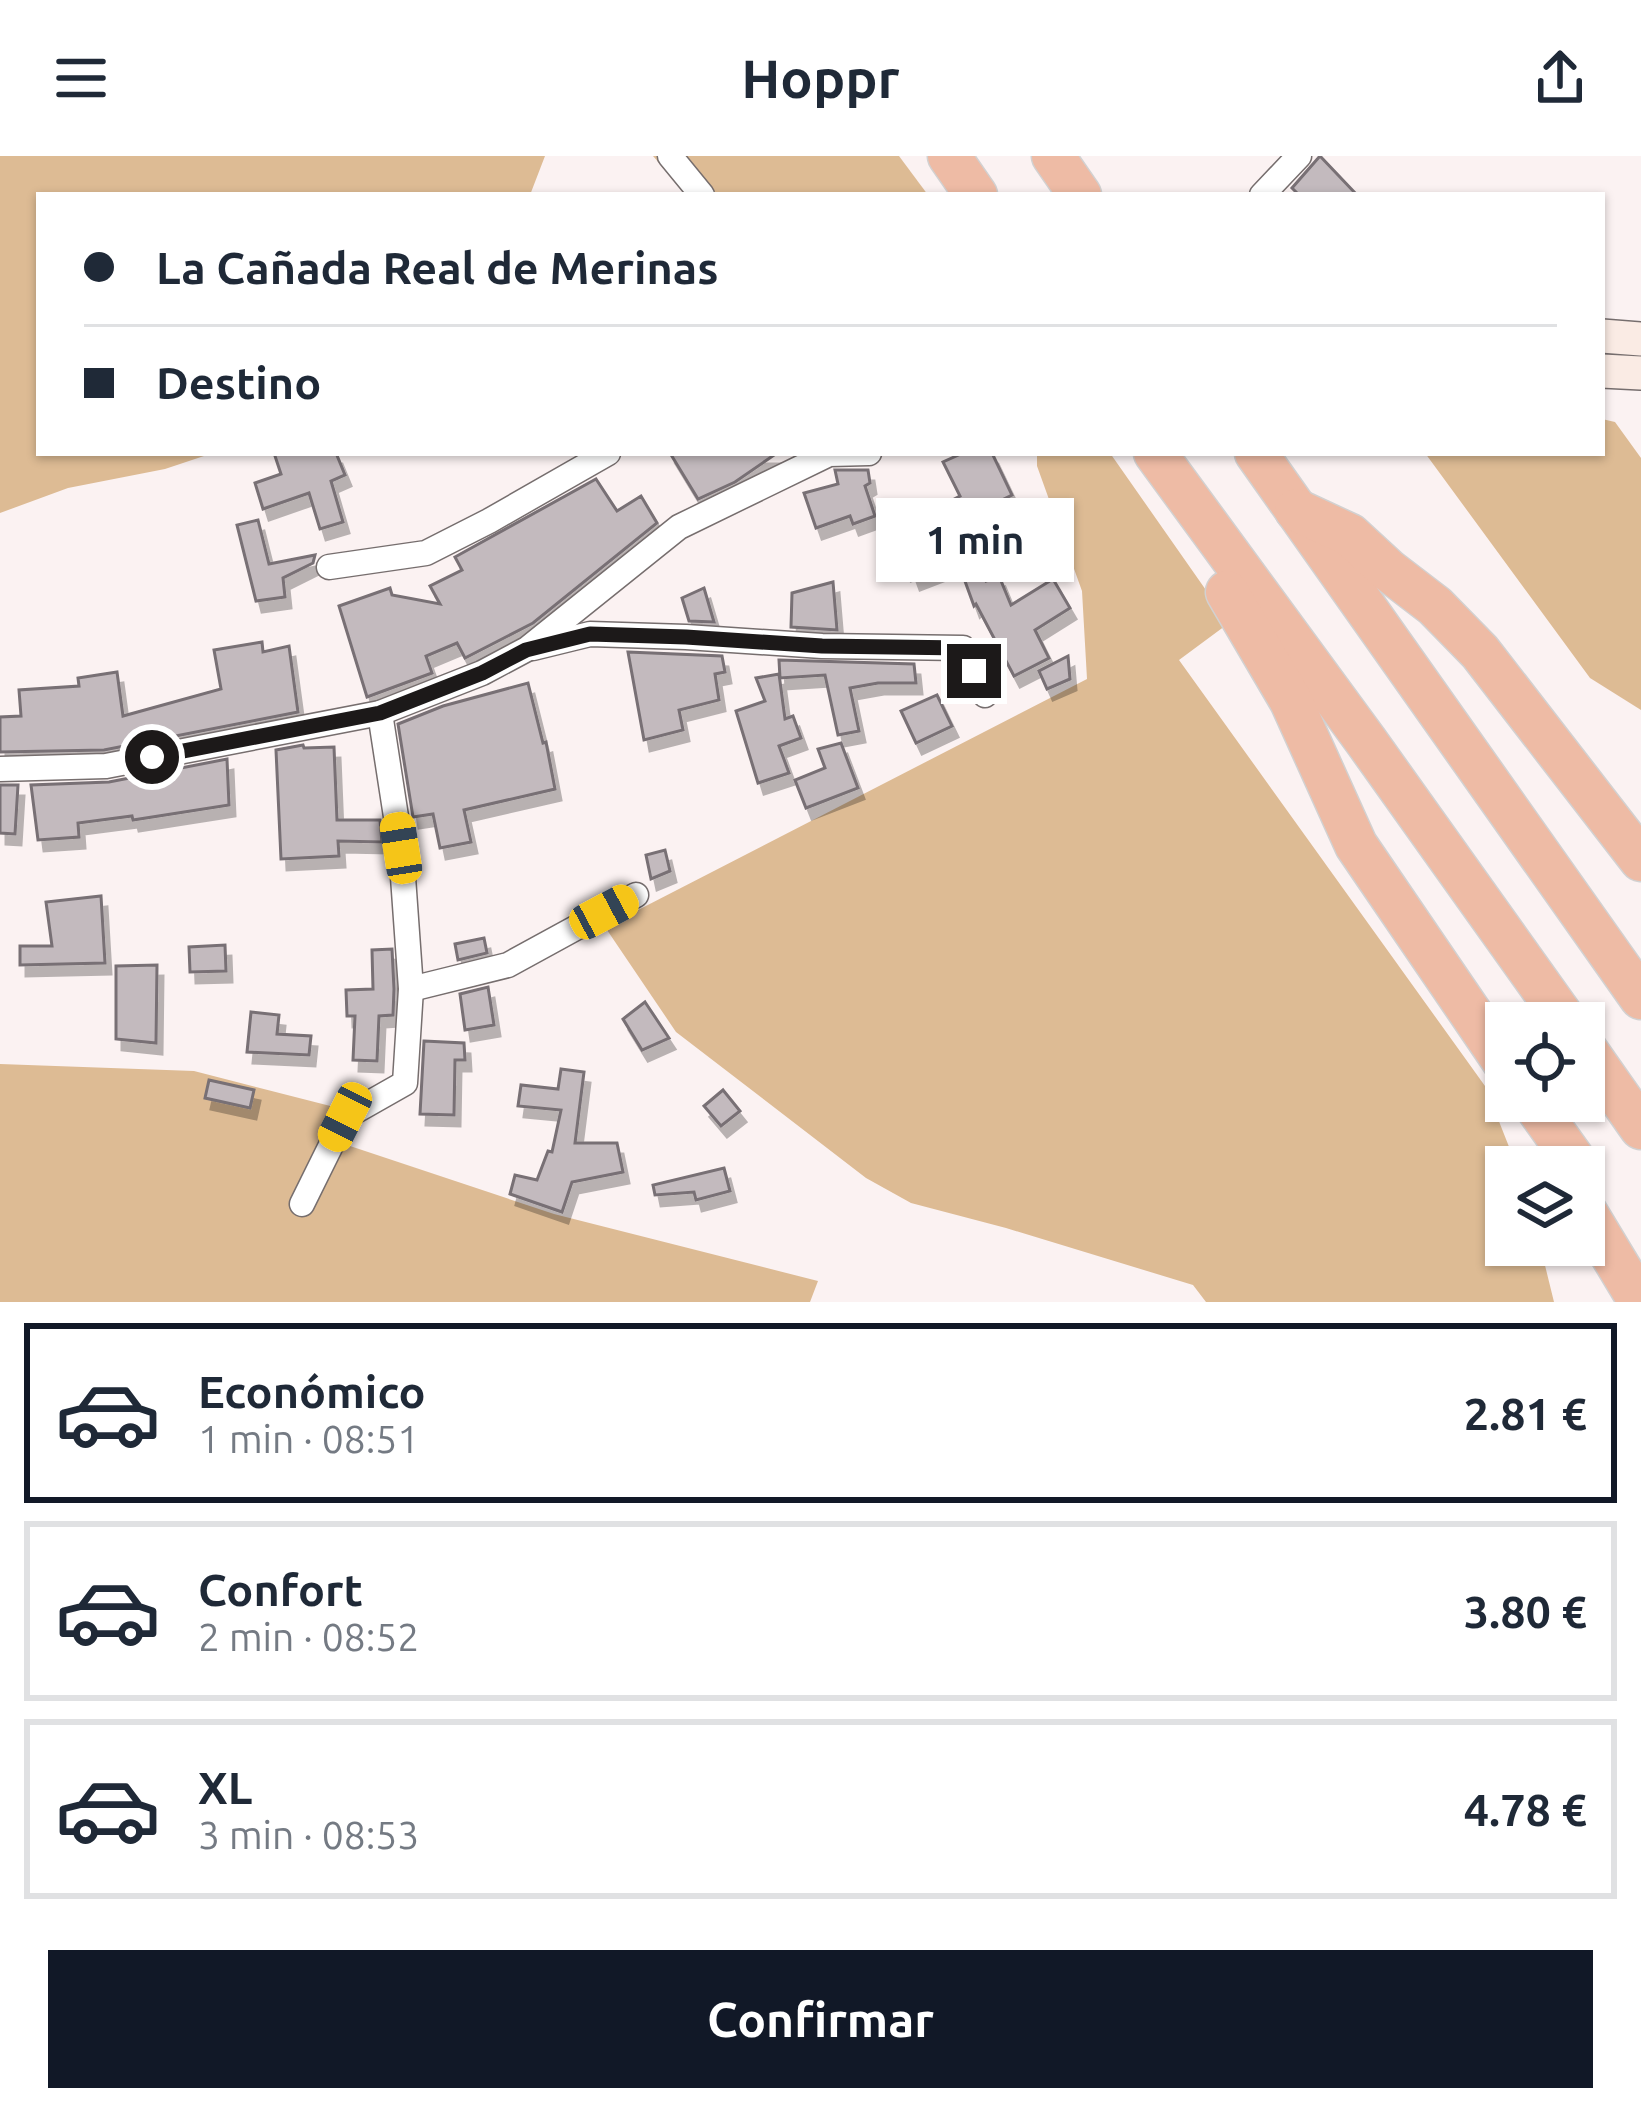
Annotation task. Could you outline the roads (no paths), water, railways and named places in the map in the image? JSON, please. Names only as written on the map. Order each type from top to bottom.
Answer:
[{"type":"highway","points":[[949,156],[974,192]]},
{"type":"highway","points":[[1053,156],[1078,192]]},
{"type":"highway","points":[[1157,456],[1552,1002]]},
{"type":"highway","points":[[1258,456],[1641,998]]},
{"type":"highway","points":[[1179,488],[1231,600],[1292,701],[1356,845],[1485,1036]]},
{"type":"highway","points":[[1295,510],[1350,535],[1435,606],[1480,652],[1641,862]]},
{"type":"highway","points":[[1459,1000],[1485,1043]]},
{"type":"highway","points":[[1605,1077],[1641,1128]]},
{"type":"highway","points":[[1605,1203],[1641,1252]]},
{"type":"highway","points":[[1605,1243],[1640,1302]]},
{"type":"main road","points":[[1605,336],[1641,339]]},
{"type":"main road","points":[[1605,371],[1641,373]]},
{"type":"street","points":[[670,156],[700,192]]},
{"type":"street","points":[[1265,192],[1299,156]]},
{"type":"street","points":[[329,567],[426,553],[603,456]]},
{"type":"street","points":[[0,769],[106,766],[380,713],[482,673],[526,650],[680,527],[825,456]]},
{"type":"street","points":[[526,650],[590,634],[963,648],[985,695]]},
{"type":"street","points":[[302,1204],[345,1117],[405,1083],[412,989],[401,848],[380,713]]},
{"type":"street","points":[[412,989],[508,965],[636,895]]}]
